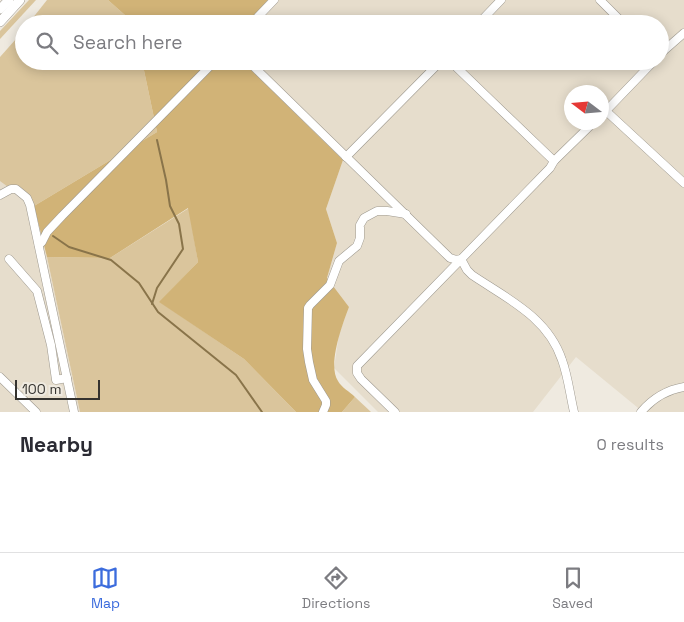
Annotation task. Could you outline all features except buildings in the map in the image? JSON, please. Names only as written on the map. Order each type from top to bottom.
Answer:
[{"type":"main road","points":[[0,9],[9,0]]},
{"type":"main road","points":[[0,22],[20,0]]},
{"type":"street","points":[[260,15],[274,0]]},
{"type":"street","points":[[487,15],[501,0]]},
{"type":"street","points":[[600,0],[615,15]]},
{"type":"street","points":[[669,46],[684,33]]},
{"type":"street","points":[[39,245],[47,232],[62,216],[206,70]]},
{"type":"street","points":[[257,70],[450,258],[461,259]]},
{"type":"street","points":[[346,157],[432,70]]},
{"type":"street","points":[[459,70],[554,161]]},
{"type":"street","points":[[609,108],[645,70]]},
{"type":"street","points":[[609,117],[684,183]]},
{"type":"street","points":[[395,412],[361,379],[357,373],[357,366],[586,130]]},
{"type":"street","points":[[0,195],[11,189],[16,189],[28,198],[74,412]]},
{"type":"street","points":[[322,412],[326,401],[313,380],[308,362],[308,308],[330,285],[339,261],[359,242],[360,225],[364,218],[377,211],[406,214]]},
{"type":"street","points":[[9,259],[37,291],[51,345],[56,380],[68,378]]},
{"type":"street","points":[[461,259],[472,275],[526,310],[538,321],[553,341],[563,361],[574,412]]},
{"type":"street","points":[[0,377],[36,412]]},
{"type":"street","points":[[642,412],[660,395],[684,387]]},
{"type":"shaded area","points":[[29,0],[36,0],[22,15],[15,15],[15,23],[0,39],[0,31]]},
{"type":"shaded area","points":[[47,0],[108,0],[125,15],[35,15]]},
{"type":"shaded area","points":[[108,0],[268,0],[254,15],[125,15]]},
{"type":"shaded area","points":[[268,0],[684,0],[684,412],[643,412],[576,357],[533,412],[378,412],[334,368],[339,334],[349,307],[327,278],[337,243],[326,209],[343,160],[251,70],[669,70],[669,15],[254,15]]},
{"type":"shaded area","points":[[15,40],[15,70],[144,70],[157,132],[34,206],[0,181],[0,57]]},
{"type":"shaded area","points":[[144,70],[251,70],[343,160],[326,209],[337,243],[327,278],[349,307],[337,344],[334,365],[339,383],[355,397],[342,412],[296,412],[244,359],[159,302],[198,262],[188,208],[110,258],[47,257],[34,206],[157,132]]},
{"type":"shaded area","points":[[0,155],[26,169],[80,412],[0,412]]},
{"type":"shaded area","points":[[189,208],[198,262],[160,302],[244,359],[296,412],[80,412],[47,257],[110,258]]},
{"type":"shaded area","points":[[355,397],[371,412],[342,412]]},
{"type":"waterway","points":[[152,304],[157,288],[183,249],[179,224],[170,206],[157,140]]},
{"type":"waterway","points":[[53,236],[69,247],[111,260],[139,283],[158,312],[236,375],[262,412]]}]
